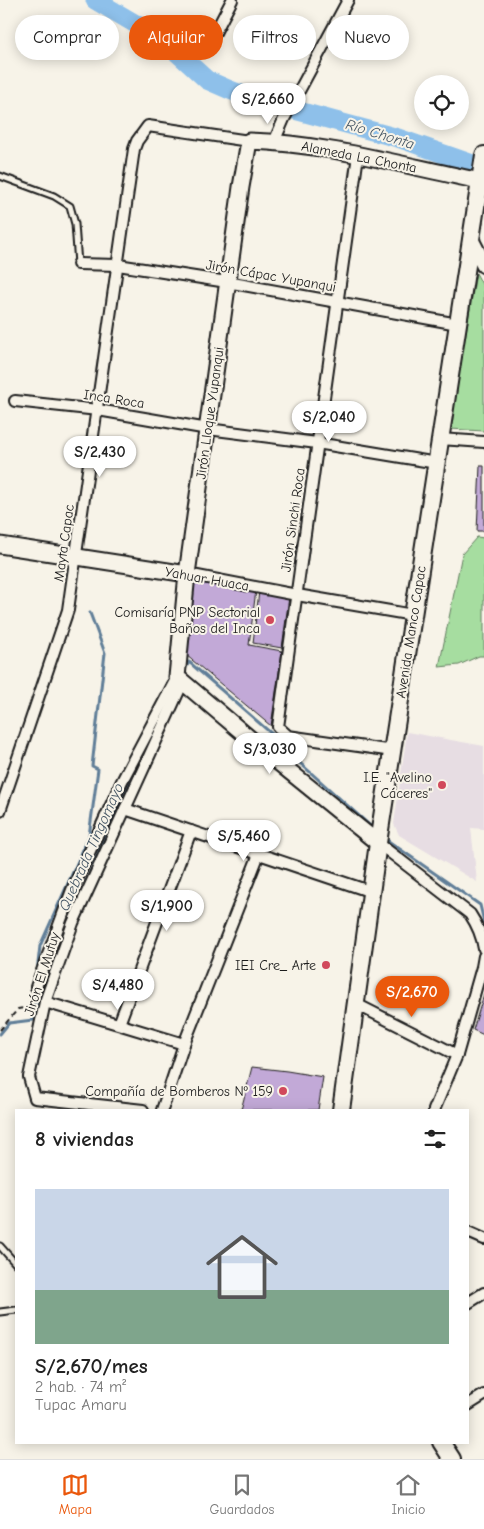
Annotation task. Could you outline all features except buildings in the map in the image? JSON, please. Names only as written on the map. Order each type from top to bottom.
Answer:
[{"type":"main road","name":"Avenida Manco Capac","points":[[341,1109],[392,750],[484,155]]},
{"type":"main road","points":[[442,1444],[452,1459]]},
{"type":"street","points":[[223,17],[232,0]]},
{"type":"street","points":[[274,142],[284,119],[348,0]]},
{"type":"street","name":"Alameda La Chonta","points":[[148,126],[358,155],[480,180]]},
{"type":"street","name":"Mayta Capac","points":[[0,811],[68,610],[134,149],[137,141],[148,126]]},
{"type":"street","name":"Jirón Lloque Yupanqui","points":[[180,680],[187,574],[227,282],[249,141]]},
{"type":"street","name":"Jirón Sinchi Roca","points":[[358,155],[278,727],[288,736],[392,750]]},
{"type":"street","points":[[471,240],[484,265]]},
{"type":"street","name":"Jirón Cápac Yupanqui","points":[[78,264],[118,265],[227,282],[458,324]]},
{"type":"street","name":"Inca Roca","points":[[15,401],[98,410],[208,429],[317,443],[437,463]]},
{"type":"street","points":[[440,439],[484,442]]},
{"type":"street","name":"Yahuar Huaca","points":[[0,545],[187,574],[297,596],[413,615]]},
{"type":"street","points":[[36,987],[72,890],[105,817],[122,781],[180,680],[273,758],[379,837],[470,914],[478,926],[484,949]]},
{"type":"street","name":"Jirón El Mutuy","points":[[134,1109],[35,1098],[29,1077],[45,1002],[74,923],[180,680]]},
{"type":"street","points":[[125,809],[372,892]]},
{"type":"street","points":[[119,1024],[191,831]]},
{"type":"street","points":[[162,1109],[184,1044],[259,854]]},
{"type":"street","points":[[434,1109],[456,1055],[484,956]]},
{"type":"street","points":[[45,1002],[184,1044]]},
{"type":"street","points":[[356,1004],[456,1055]]},
{"type":"street","points":[[469,1232],[484,1239]]},
{"type":"street","points":[[469,1302],[484,1293]]},
{"type":"street","points":[[469,1404],[484,1395]]},
{"type":"lane","points":[[0,176],[54,196],[70,206],[75,224],[78,264]]},
{"type":"lane","points":[[0,1246],[15,1263]]},
{"type":"lane","points":[[0,1312],[15,1310]]},
{"type":"path","points":[[0,1030],[18,1009],[29,1007],[36,987]]},
{"type":"shaded area","name":"I.E. \"Avelino Cáceres\"","points":[[407,732],[484,746],[484,829],[471,828],[477,882],[399,835],[394,824]]},
{"type":"green space","points":[[476,273],[484,288],[484,431],[450,429]]},
{"type":"green space","points":[[477,537],[484,538],[484,656],[479,656],[459,665],[439,667],[462,554]]},
{"type":"waterway","name":"Río Chonta","points":[[95,0],[163,40],[207,80],[230,90],[254,99],[398,138],[484,168]]},
{"type":"waterway","points":[[37,972],[40,946],[89,836],[98,769],[92,766],[105,653],[90,613]]},
{"type":"waterway","name":"Quebrada Tingomayo","points":[[184,671],[189,662],[287,747],[292,756],[375,830]]},
{"type":"waterway","name":"Quebrada Tingomayo","points":[[72,914],[114,816],[159,722]]},
{"type":"waterway","points":[[384,838],[480,905],[484,922]]},
{"type":"waterway","name":"Quebrada Tingomayo","points":[[34,1017],[46,983]]},
{"type":"waterway","points":[[33,1020],[35,988]]},
{"type":"waterway","points":[[0,1034],[9,1023],[33,1020]]},
{"type":"place","name":"Comisaría PNP Sectorial Baños del Inca","points":[[270,620]]},
{"type":"place","name":"I.E. \"Avelino Cáceres\"","points":[[442,785]]},
{"type":"place","name":"IEI Cre_ Arte","points":[[326,965]]},
{"type":"place","name":"Compañía de Bomberos Nº 159","points":[[283,1091]]}]
